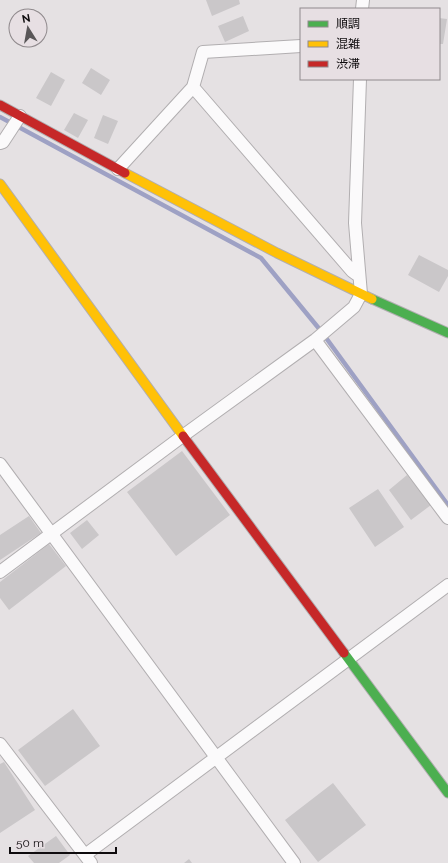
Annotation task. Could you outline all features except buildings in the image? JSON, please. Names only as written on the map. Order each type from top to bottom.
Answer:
[{"type":"street","points":[[118,169],[193,87],[203,52],[300,46]]},
{"type":"street","points":[[0,572],[184,434],[315,340],[354,307],[360,294],[355,224],[360,80]]},
{"type":"street","points":[[193,87],[352,271],[359,276]]},
{"type":"street","points":[[0,105],[281,256],[360,294],[448,333]]},
{"type":"street","points":[[0,143],[3,142],[20,116]]},
{"type":"street","points":[[0,184],[136,371],[448,793]]},
{"type":"street","points":[[315,340],[448,518]]},
{"type":"street","points":[[0,464],[294,863]]},
{"type":"street","points":[[0,744],[88,859],[216,758],[448,585]]},
{"type":"waterway","points":[[0,117],[261,258],[321,331],[448,505]]},
{"type":"traffic: fast","points":[[372,299],[448,333]]},
{"type":"traffic: fast","points":[[344,653],[448,793]]},
{"type":"traffic: slow","points":[[125,173],[277,253],[372,299]]},
{"type":"traffic: slow","points":[[0,184],[183,436]]},
{"type":"traffic: jam","points":[[0,105],[125,173]]},
{"type":"traffic: jam","points":[[183,436],[344,653]]}]
